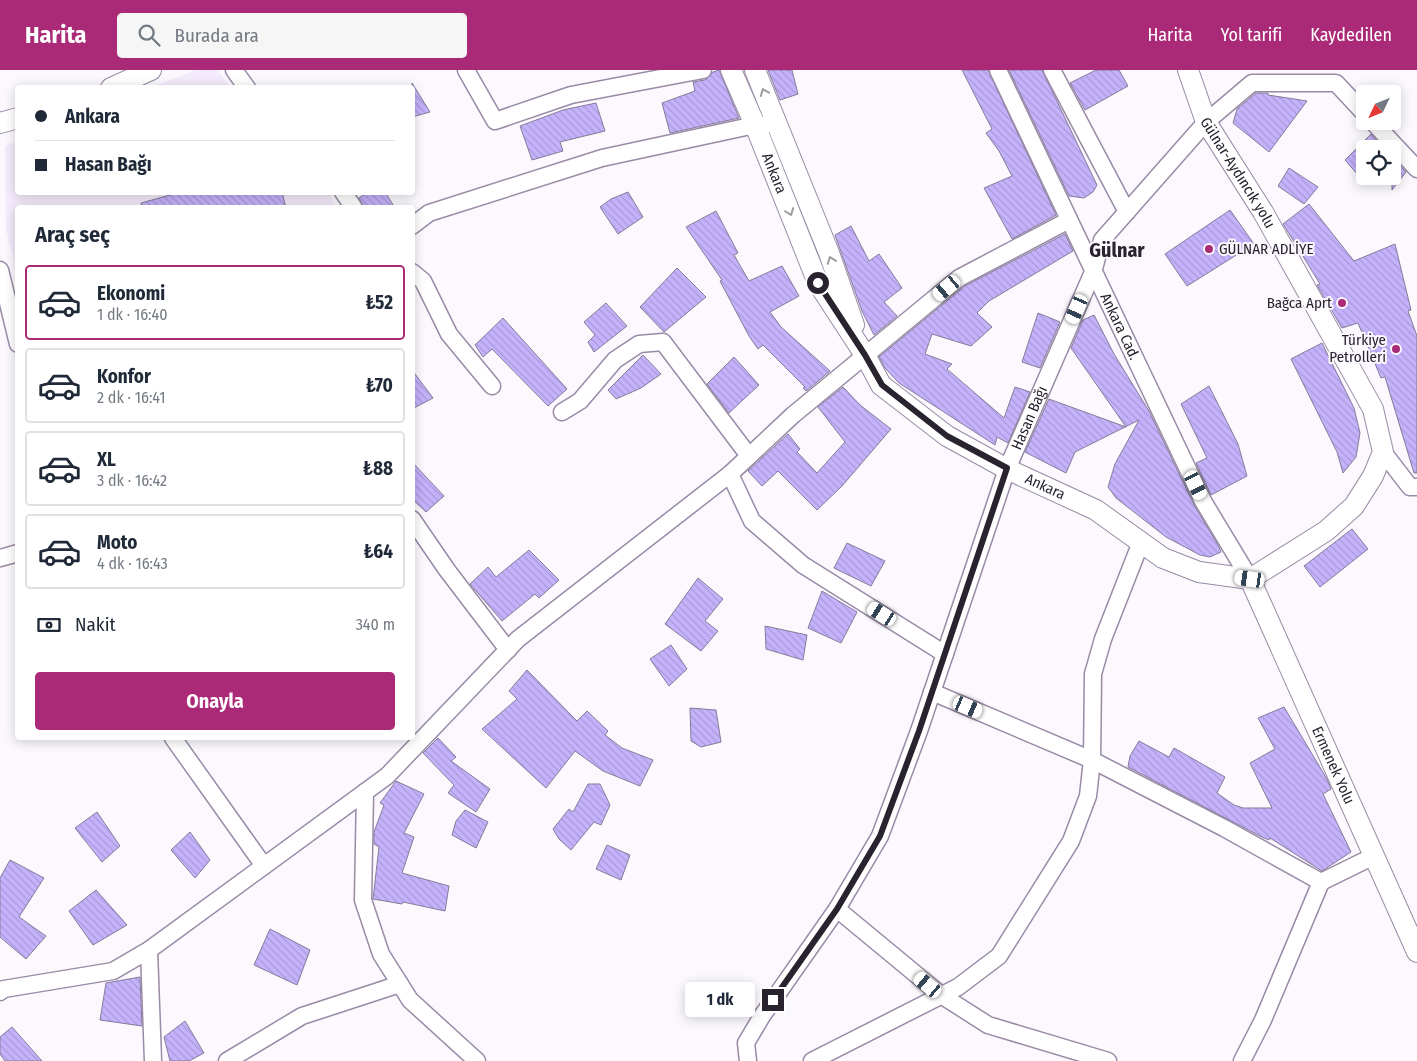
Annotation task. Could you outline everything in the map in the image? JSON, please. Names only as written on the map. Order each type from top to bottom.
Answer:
[{"type":"main road","points":[[118,85],[151,70]]},
{"type":"main road","name":"Ankara","points":[[730,70],[755,125],[818,283],[865,355],[882,385],[947,436],[1007,468],[1096,510],[1163,558],[1199,572],[1250,579]]},
{"type":"main road","name":"Ankara","points":[[755,70],[828,253],[865,355]]},
{"type":"main road","name":"Gülnar-Aydıncık yolu","points":[[1188,70],[1206,122],[1264,212],[1339,344],[1373,409],[1383,452]]},
{"type":"main road","points":[[0,123],[15,119]]},
{"type":"main road","points":[[1250,579],[1326,531],[1354,506],[1373,476],[1383,452]]},
{"type":"main road","name":"Ermenek Yolu","points":[[1250,579],[1417,952]]},
{"type":"street","points":[[234,70],[245,85]]},
{"type":"street","points":[[466,70],[495,121],[571,95],[703,70]]},
{"type":"street","name":"Ankara Cad.","points":[[998,70],[1203,501],[1250,579]]},
{"type":"street","points":[[1052,70],[1127,212]]},
{"type":"street","points":[[1338,77],[1356,102]]},
{"type":"street","name":"Hasan Bağı","points":[[748,1061],[746,1043],[758,1022],[837,909],[880,836],[932,692],[1007,468],[1093,272],[1102,240],[1206,122],[1252,83],[1338,77]]},
{"type":"street","points":[[415,224],[429,213],[602,158],[755,125],[778,126]]},
{"type":"street","points":[[1380,130],[1417,169]]},
{"type":"street","points":[[1,989],[113,971],[149,950],[387,776],[518,639],[730,474],[793,415],[959,278],[1069,220]]},
{"type":"street","points":[[0,270],[15,332]]},
{"type":"street","points":[[415,274],[423,281],[449,334],[492,386]]},
{"type":"street","points":[[562,412],[580,401],[615,360],[639,344],[663,342],[749,456]]},
{"type":"street","points":[[1383,452],[1410,487],[1417,487]]},
{"type":"street","points":[[730,474],[752,521],[803,565],[945,654]]},
{"type":"street","points":[[415,524],[508,650]]},
{"type":"street","points":[[812,1061],[958,987],[998,956],[1072,841],[1088,796],[1092,760],[1094,674],[1103,639],[1141,542]]},
{"type":"street","points":[[0,558],[15,554]]},
{"type":"street","points":[[932,692],[1092,760],[1224,828],[1321,882]]},
{"type":"street","points":[[174,740],[264,866]]},
{"type":"street","points":[[366,792],[363,900],[381,954],[410,1000],[477,1061]]},
{"type":"street","points":[[1242,1061],[1263,1020],[1321,882],[1374,856]]},
{"type":"street","points":[[837,909],[941,996],[988,1025],[1108,1061]]},
{"type":"street","points":[[149,950],[153,1061]]},
{"type":"street","points":[[227,1061],[302,1016],[400,984]]},
{"type":"shaded area","points":[[196,70],[217,70],[228,85],[157,85]]},
{"type":"shaded area","points":[[15,142],[15,195],[330,195],[335,205],[15,205],[15,266],[6,230],[5,146]]},
{"type":"building","points":[[719,70],[739,118],[670,133],[662,103],[695,91],[693,82],[705,80],[713,72]]},
{"type":"building","points":[[768,70],[792,70],[798,94],[780,100]]},
{"type":"building","points":[[962,70],[988,70],[1056,215],[1012,239],[984,188],[1012,176],[999,151],[986,133],[992,129]]},
{"type":"building","points":[[1009,70],[1042,70],[1097,185],[1093,192],[1084,198],[1069,196]]},
{"type":"building","points":[[1096,70],[1119,70],[1128,86],[1085,110],[1070,83]]},
{"type":"building","points":[[415,88],[430,112],[415,116]]},
{"type":"building","points":[[1256,93],[1268,93],[1268,95],[1307,101],[1269,152],[1233,123],[1237,109]]},
{"type":"building","points":[[596,103],[605,131],[560,142],[563,151],[532,160],[520,126],[563,110]]},
{"type":"building","points":[[1371,134],[1376,140],[1365,140]]},
{"type":"building","points":[[1356,149],[1356,173],[1345,160]]},
{"type":"building","points":[[1401,167],[1406,172],[1401,178]]},
{"type":"building","points":[[1289,168],[1318,187],[1304,204],[1278,186]]},
{"type":"building","points":[[628,192],[643,217],[618,234],[600,207],[611,199]]},
{"type":"building","points":[[170,195],[283,195],[285,205],[141,205],[141,203]]},
{"type":"building","points":[[364,195],[387,195],[393,205],[362,205],[359,198]]},
{"type":"building","points":[[1309,204],[1354,261],[1395,244],[1411,310],[1408,311],[1417,336],[1417,473],[1414,473],[1385,377],[1381,378],[1358,323],[1342,328],[1317,285],[1320,284],[1283,224]]},
{"type":"building","name":"GÜLNAR ADLİYE","points":[[1230,210],[1254,244],[1187,286],[1165,254]]},
{"type":"building","points":[[716,211],[738,253],[734,255],[749,281],[782,266],[799,296],[770,312],[781,327],[830,371],[806,391],[803,388],[805,387],[763,345],[758,349],[749,336],[720,281],[722,280],[686,227]]},
{"type":"building","points":[[851,226],[869,261],[879,254],[902,288],[884,302],[897,316],[874,335],[862,311],[835,235]]},
{"type":"building","points":[[1065,234],[1073,251],[989,301],[977,313],[992,327],[971,346],[932,334],[925,354],[952,364],[947,369],[1004,418],[1015,387],[1030,392],[1008,443],[997,437],[995,445],[899,383],[885,368],[879,357],[965,286]]},
{"type":"building","points":[[677,268],[706,297],[664,332],[640,307]]},
{"type":"building","points":[[606,303],[627,326],[594,352],[588,342],[595,335],[584,322]]},
{"type":"building","points":[[1038,313],[1060,322],[1040,368],[1022,362]]},
{"type":"building","points":[[1094,315],[1114,354],[1149,411],[1194,505],[1221,552],[1210,557],[1200,555],[1166,537],[1116,498],[1108,487],[1115,464],[1139,420],[1126,427],[1071,348],[1083,320]]},
{"type":"building","points":[[503,318],[567,389],[548,406],[492,349],[483,357],[475,345]]},
{"type":"building","points":[[1322,343],[1354,408],[1360,433],[1356,457],[1343,473],[1337,452],[1291,359]]},
{"type":"building","points":[[643,355],[661,374],[641,388],[616,399],[608,390]]},
{"type":"building","points":[[734,357],[759,385],[729,413],[707,384]]},
{"type":"building","points":[[415,374],[433,398],[415,407]]},
{"type":"building","points":[[1209,386],[1238,444],[1247,476],[1211,495],[1196,463],[1207,458],[1181,404]]},
{"type":"building","points":[[843,387],[860,405],[891,429],[842,486],[817,510],[778,471],[762,486],[748,471],[788,434],[800,449],[797,452],[817,473],[845,442],[818,407]]},
{"type":"building","points":[[1049,399],[1125,427],[1075,452],[1066,473],[1025,452]]},
{"type":"building","points":[[415,465],[444,496],[426,512],[415,502]]},
{"type":"building","points":[[1352,529],[1368,549],[1320,587],[1304,566]]},
{"type":"building","points":[[847,543],[885,561],[871,586],[834,568]]},
{"type":"building","points":[[529,550],[559,580],[539,598],[535,594],[502,621],[470,584],[488,567],[496,577]]},
{"type":"building","points":[[698,578],[723,599],[705,621],[718,631],[701,651],[665,624]]},
{"type":"building","points":[[822,591],[857,612],[841,643],[808,628]]},
{"type":"building","points":[[765,626],[807,635],[803,660],[766,649]]},
{"type":"building","points":[[671,645],[687,669],[669,686],[650,659]]},
{"type":"building","points":[[527,670],[577,721],[587,711],[608,731],[605,735],[622,748],[653,760],[640,786],[603,771],[575,751],[546,788],[482,729],[517,699],[509,691]]},
{"type":"building","points":[[1284,707],[1327,779],[1331,789],[1323,794],[1351,852],[1322,871],[1270,838],[1269,840],[1262,837],[1128,767],[1130,756],[1139,741],[1169,757],[1174,748],[1225,777],[1217,793],[1234,805],[1243,808],[1272,808],[1250,763],[1275,749],[1258,718]]},
{"type":"building","points":[[690,708],[716,710],[721,742],[701,747],[691,741]]},
{"type":"building","points":[[438,738],[456,757],[451,761],[490,789],[476,812],[448,793],[454,785],[423,753]]},
{"type":"building","points":[[396,781],[424,794],[404,833],[414,837],[402,873],[449,886],[445,911],[403,902],[402,904],[373,899],[379,847],[374,844],[374,832],[384,805],[380,803]]},
{"type":"building","points":[[588,784],[600,784],[610,805],[601,825],[594,822],[571,850],[559,839],[553,829],[569,809],[573,812]]},
{"type":"building","points":[[465,810],[488,822],[476,848],[452,835],[456,821]]},
{"type":"building","points":[[97,812],[120,846],[102,862],[75,828]]},
{"type":"building","points":[[190,832],[210,860],[195,878],[171,850]]},
{"type":"building","points":[[607,845],[630,855],[621,880],[596,869]]},
{"type":"building","points":[[10,860],[44,878],[19,917],[46,936],[26,959],[0,937],[0,878]]},
{"type":"building","points":[[96,890],[127,925],[93,945],[69,911]]},
{"type":"building","points":[[270,929],[310,950],[297,985],[254,965]]},
{"type":"building","points":[[140,977],[142,1026],[100,1020],[106,983]]},
{"type":"building","points":[[185,1021],[204,1053],[189,1061],[170,1061],[164,1037]]},
{"type":"building","points":[[12,1027],[42,1061],[5,1061],[0,1054],[0,1037]]},
{"type":"place","name":"GÜLNAR ADLİYE","points":[[1209,249]]},
{"type":"place","name":"Bağca Aprt","points":[[1342,303]]},
{"type":"place","name":"Türkiye Petrolleri","points":[[1396,349]]},
{"type":"district","name":"Gülnar","points":[[1117,250]]},
{"type":"route","points":[[773,1000],[837,909],[880,836],[919,731],[1007,468],[947,436],[882,385],[865,355],[818,283]]}]
